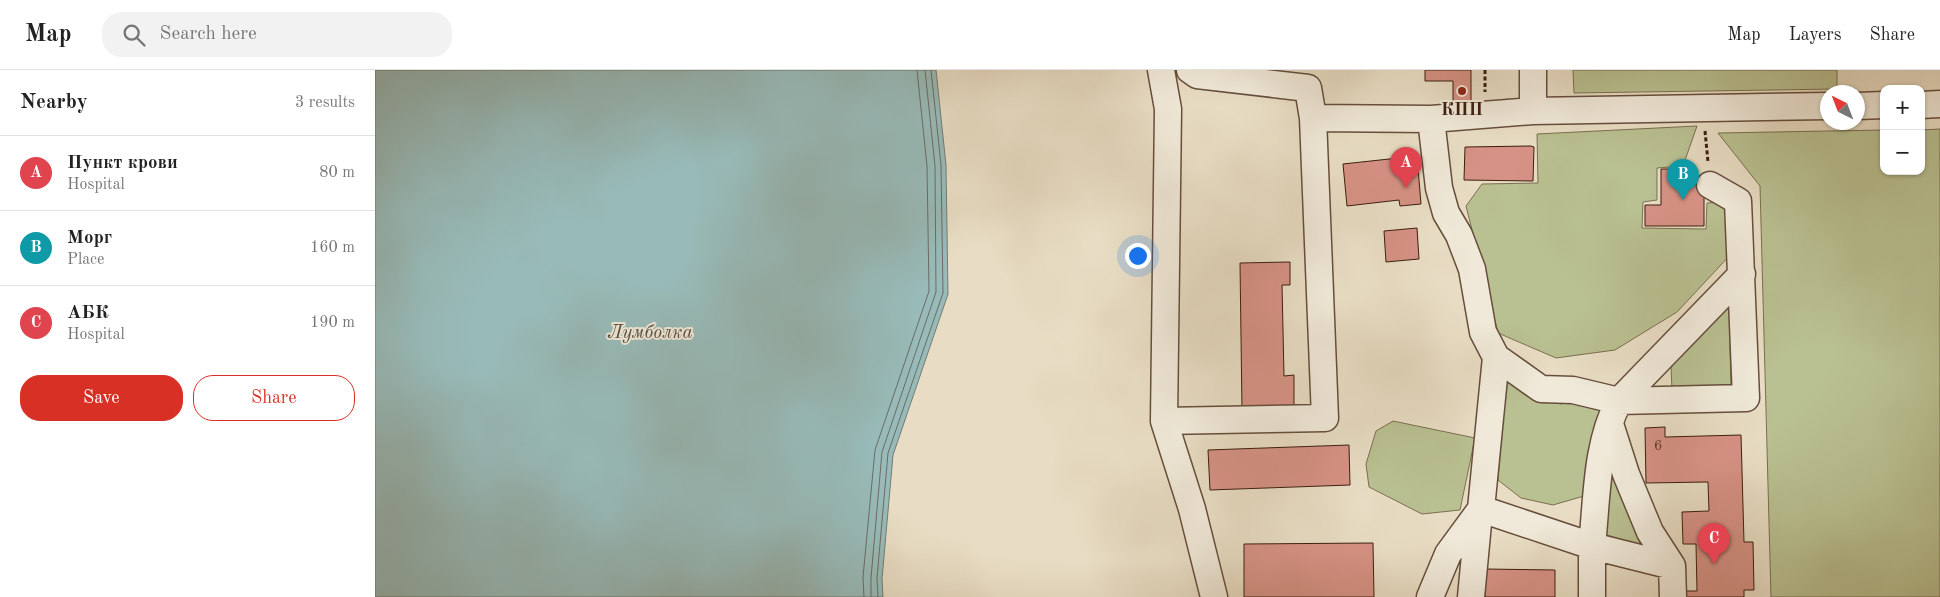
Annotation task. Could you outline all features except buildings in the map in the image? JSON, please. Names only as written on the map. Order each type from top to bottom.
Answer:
[{"type":"lane","points":[[1161,70],[1168,109],[1164,421],[1192,509],[1214,597]]},
{"type":"lane","points":[[1164,421],[1325,418],[1313,118],[1308,88],[1197,75],[1191,70]]},
{"type":"lane","points":[[1533,70],[1533,111]]},
{"type":"lane","points":[[1925,105],[1940,104]]},
{"type":"lane","points":[[1865,106],[1880,105]]},
{"type":"lane","points":[[1313,118],[1431,119],[1533,111],[1820,106]]},
{"type":"lane","points":[[1431,119],[1439,188],[1446,213],[1459,235],[1472,269],[1483,332],[1496,357],[1541,389],[1573,390],[1614,410],[1746,398],[1738,201],[1710,186]]},
{"type":"lane","points":[[1593,597],[1592,546],[1599,474],[1614,410],[1742,274]]},
{"type":"lane","points":[[1471,597],[1496,357]]},
{"type":"lane","points":[[1614,410],[1626,474],[1650,532],[1672,566],[1673,597]]},
{"type":"lane","points":[[1480,510],[1592,546],[1672,566]]},
{"type":"lane","points":[[1430,597],[1448,554],[1480,510]]},
{"type":"path","points":[[1705,108],[1710,186]]},
{"type":"green space","points":[[1573,70],[1837,70],[1837,85],[1820,85],[1820,89],[1574,93]]},
{"type":"green space","points":[[1697,126],[1683,166],[1657,168],[1657,200],[1643,202],[1642,228],[1706,229],[1707,203],[1722,202],[1731,215],[1732,253],[1677,312],[1615,350],[1556,358],[1498,333],[1466,206],[1482,184],[1538,183],[1537,134]]},
{"type":"green space","points":[[1940,129],[1940,597],[1771,597],[1760,186],[1718,133],[1880,130],[1880,175],[1925,175],[1925,130]]},
{"type":"green space","points":[[1729,303],[1731,388],[1672,390],[1671,366]]},
{"type":"green space","points":[[1511,374],[1541,399],[1561,404],[1574,399],[1601,404],[1584,496],[1553,505],[1521,498],[1498,480],[1505,391]]},
{"type":"green space","points":[[1393,421],[1475,438],[1460,510],[1422,514],[1369,487],[1366,464],[1376,431]]},
{"type":"green space","points":[[1610,458],[1641,546],[1604,534]]},
{"type":"water","name":"Лумболка","points":[[375,70],[936,70],[946,165],[948,294],[893,455],[882,579],[883,597],[375,597]]},
{"type":"place","name":"КПП","points":[[1462,91]]},
{"type":"place","name":"Пункт крови","points":[[1406,188]]},
{"type":"place","name":"Морг","points":[[1683,200]]},
{"type":"place","name":"АБК","points":[[1714,564]]}]
